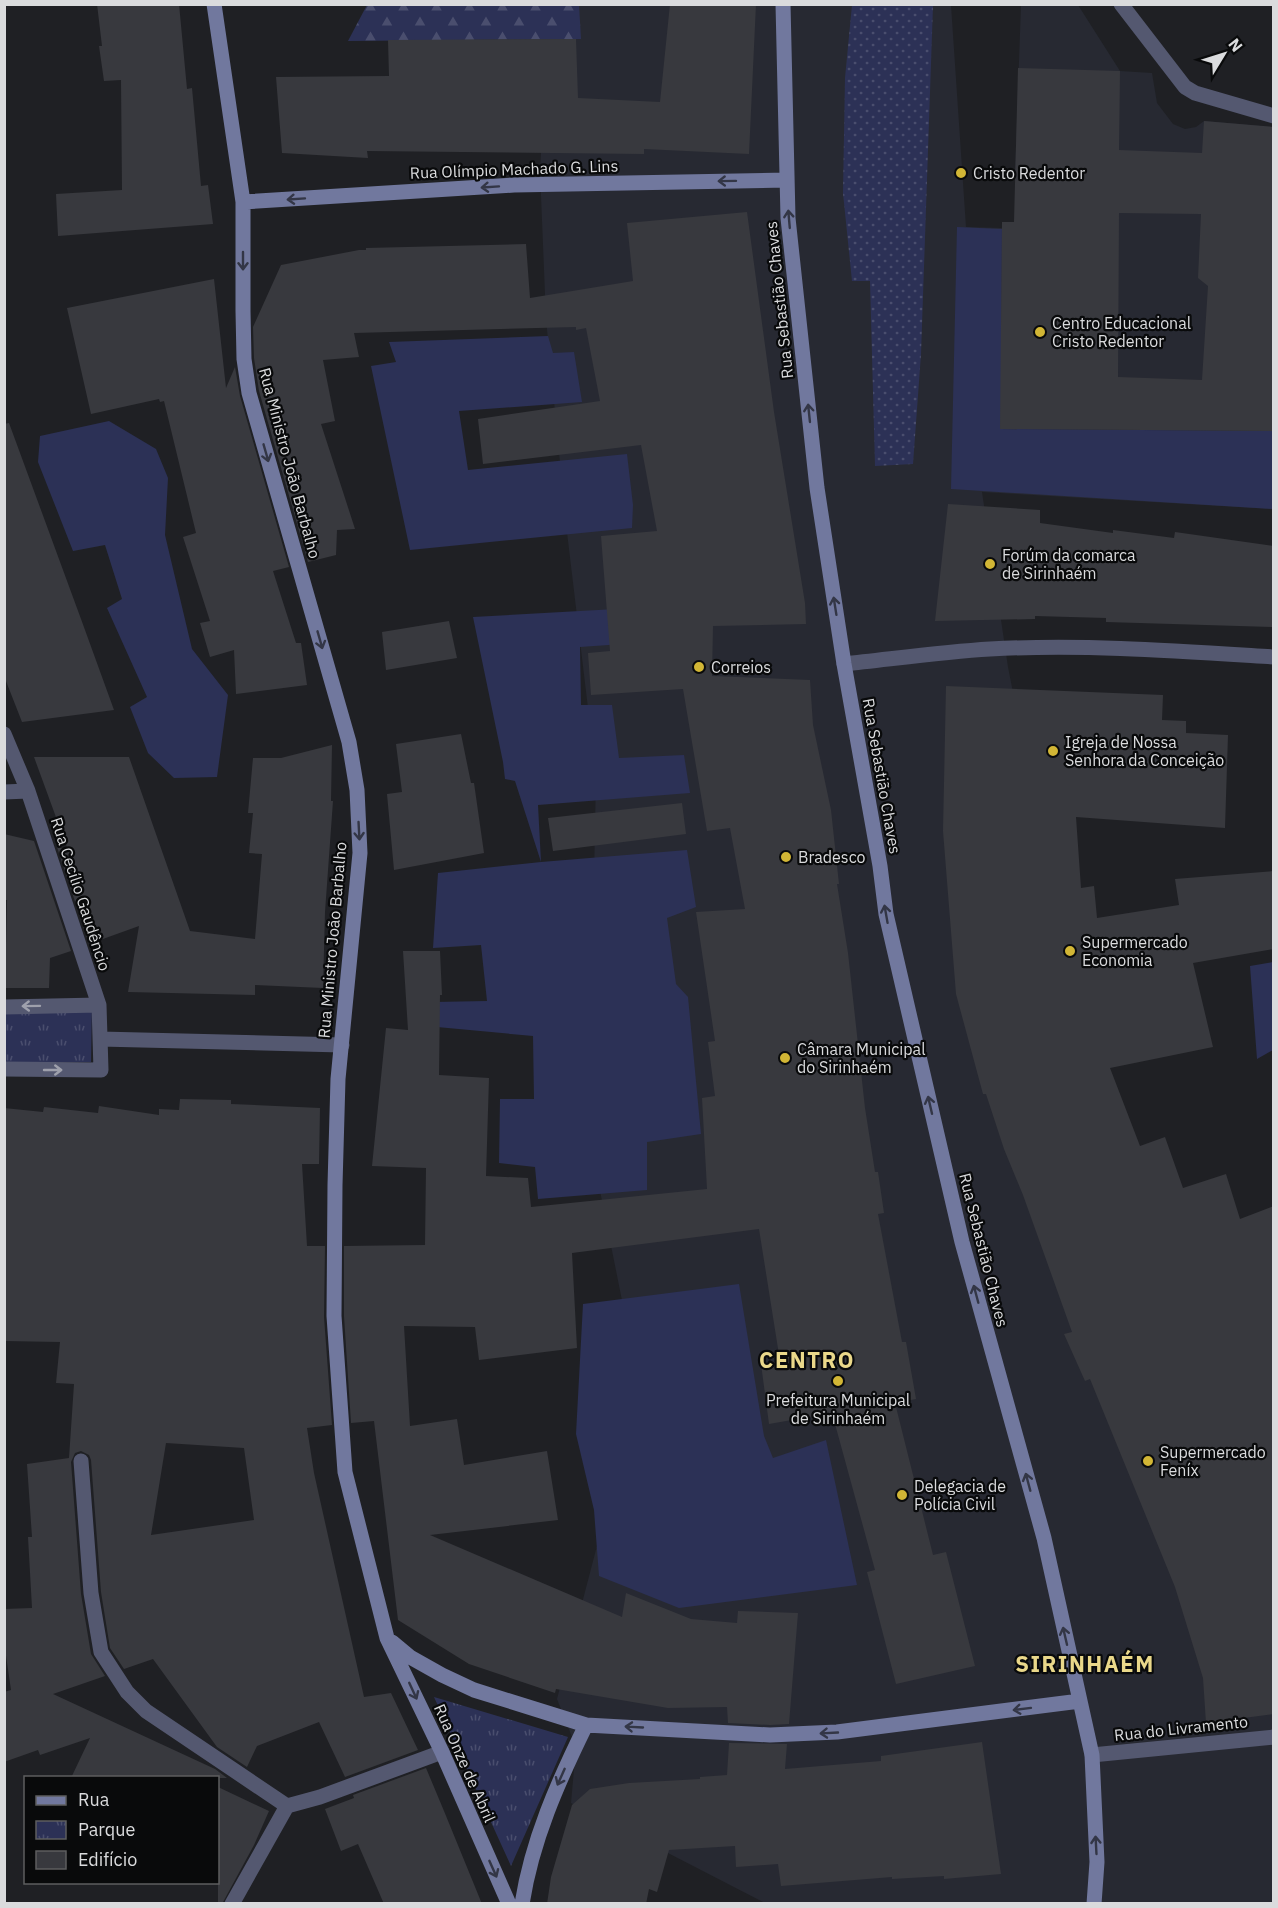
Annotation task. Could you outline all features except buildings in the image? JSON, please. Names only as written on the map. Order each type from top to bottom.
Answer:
[{"type":"main road","name":"Rua Ministro João Barbalho","points":[[214,4],[243,202],[244,359],[249,393],[349,742],[357,790],[360,853],[337,1091],[334,1316],[345,1472],[387,1638]]},
{"type":"main road","name":"Rua Sebastião Chaves","points":[[783,4],[786,180],[817,488],[844,664],[880,866],[886,915],[962,1242],[1044,1538],[1092,1755],[1097,1862],[1094,1904]]},
{"type":"main road","name":"Rua Olímpio Machado G. Lins","points":[[243,202],[514,185],[786,180]]},
{"type":"main road","points":[[387,1638],[410,1657],[474,1690],[586,1725],[770,1736],[837,1732],[1080,1701]]},
{"type":"main road","name":"Rua Onze de Abril","points":[[387,1638],[442,1752],[509,1904]]},
{"type":"main road","points":[[522,1904],[526,1879],[537,1840],[560,1778],[586,1725]]},
{"type":"street","points":[[1121,4],[1185,87],[1195,93],[1274,116]]},
{"type":"street","points":[[844,664],[988,649],[1046,647],[1131,648],[1274,657]]},
{"type":"street","name":"Rua Cecílio Gaudêncio","points":[[4,734],[28,791],[99,1005],[100,1070],[4,1069]]},
{"type":"street","points":[[4,792],[28,791]]},
{"type":"street","points":[[4,1006],[99,1005]]},
{"type":"street","points":[[100,1039],[342,1045]]},
{"type":"street","points":[[81,1461],[91,1593],[101,1652],[127,1692],[146,1711],[287,1806]]},
{"type":"street","name":"Rua do Livramento","points":[[1092,1755],[1274,1737]]},
{"type":"street","points":[[232,1904],[287,1806],[320,1797],[442,1752]]},
{"type":"shaded area","points":[[557,5],[951,5],[966,227],[1002,228],[1036,222],[1015,173],[1021,5],[1078,5],[1120,71],[1152,73],[1157,103],[1173,124],[1185,129],[1196,127],[1204,121],[1273,127],[1273,509],[982,492],[1008,667],[1043,846],[1273,1627],[1273,1903],[765,1903],[571,1803],[576,1747],[557,1699],[639,1385],[589,1136],[596,775],[566,524],[546,319],[540,171],[546,63],[557,16]]},
{"type":"green space","points":[[367,5],[579,5],[581,39],[348,41]]},
{"type":"green space","points":[[852,5],[933,5],[921,354],[913,464],[875,466],[870,281],[852,281],[843,193],[845,78]]},
{"type":"green space","points":[[957,227],[1002,229],[1001,429],[1272,431],[1273,397],[1273,509],[951,489]]},
{"type":"green space","points":[[548,336],[553,353],[574,352],[582,402],[459,411],[468,470],[627,454],[633,505],[632,528],[410,550],[371,366],[396,362],[389,342]]},
{"type":"green space","points":[[109,421],[156,449],[168,478],[165,535],[192,649],[228,695],[217,777],[174,778],[148,753],[130,707],[147,697],[107,608],[122,599],[105,545],[73,551],[38,462],[40,436]]},
{"type":"green space","points":[[634,608],[637,643],[580,647],[581,705],[612,705],[619,758],[684,755],[690,793],[538,805],[541,862],[515,781],[505,779],[473,617]]},
{"type":"green space","points":[[687,850],[696,907],[667,918],[676,984],[688,997],[701,1134],[647,1142],[647,1190],[538,1199],[535,1167],[499,1163],[500,1099],[534,1099],[533,1036],[437,1027],[434,1002],[487,1001],[481,945],[433,948],[438,873]]},
{"type":"green space","points":[[1273,962],[1273,1050],[1257,1059],[1250,966]]},
{"type":"green space","points":[[5,1003],[92,1004],[91,1062],[5,1062]]},
{"type":"green space","points":[[739,1284],[764,1436],[773,1458],[826,1440],[857,1585],[679,1608],[599,1576],[594,1510],[576,1434],[583,1304]]},
{"type":"green space","points":[[434,1697],[568,1737],[511,1866]]},
{"type":"place","name":"Cristo Redentor","points":[[961,173]]},
{"type":"place","name":"Centro Educacional Cristo Redentor","points":[[1040,332]]},
{"type":"place","name":"Forúm da comarca de Sirinhaém","points":[[990,564]]},
{"type":"place","name":"Correios","points":[[699,667]]},
{"type":"place","name":"Igreja de Nossa Senhora da Conceição","points":[[1053,751]]},
{"type":"place","name":"Bradesco","points":[[786,857]]},
{"type":"place","name":"Supermercado Economia","points":[[1070,951]]},
{"type":"place","name":"Câmara Municipal do Sirinhaém","points":[[785,1058]]},
{"type":"place","name":"Prefeitura Municipal de Sirinhaém","points":[[838,1381]]},
{"type":"place","name":"Supermercado Feníx","points":[[1148,1461]]},
{"type":"place","name":"Delegacia de Polícia Civil","points":[[902,1495]]},
{"type":"district","name":"CENTRO","points":[[807,1360]]},
{"type":"district","name":"SIRINHAÉM","points":[[1085,1664]]}]
